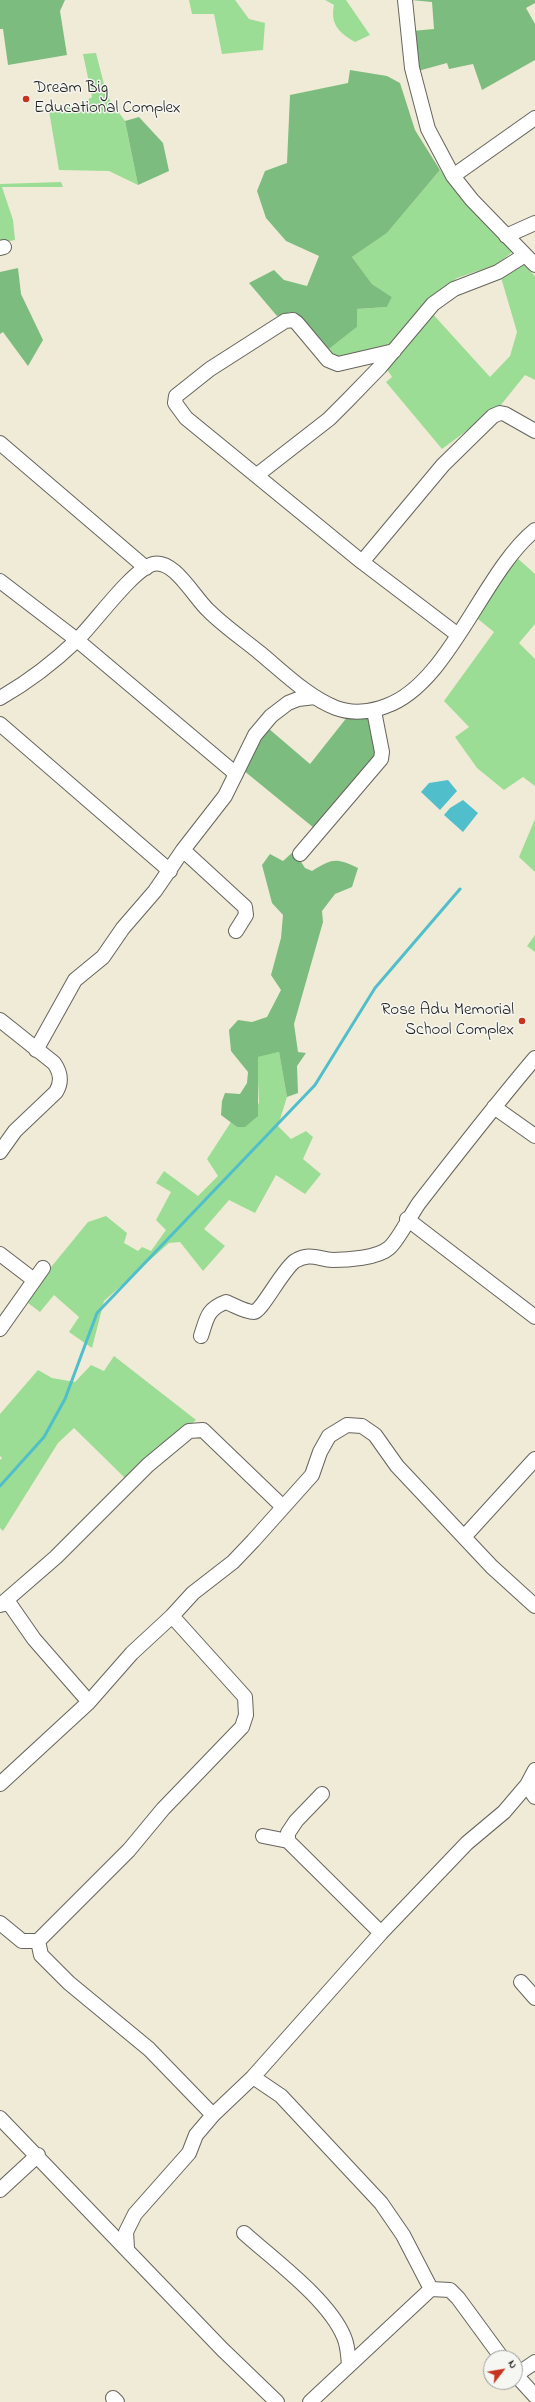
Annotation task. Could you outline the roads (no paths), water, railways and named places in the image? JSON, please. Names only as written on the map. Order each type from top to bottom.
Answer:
[{"type":"street","points":[[257,475],[329,419],[394,351],[432,304],[454,289],[530,260],[472,200],[453,176],[428,129],[412,68],[405,0]]},
{"type":"street","points":[[453,176],[535,118]]},
{"type":"street","points":[[506,236],[535,223]]},
{"type":"street","points":[[394,351],[338,364],[328,360],[298,323],[293,320],[285,321],[210,369],[176,396],[175,403],[179,411],[362,562],[458,635]]},
{"type":"street","points":[[362,562],[443,465],[493,416],[500,413],[505,414],[535,431]]},
{"type":"street","points":[[0,443],[146,568]]},
{"type":"street","points":[[0,698],[44,669],[77,640],[132,579],[152,564],[161,563],[172,569],[208,611],[314,697],[337,709],[359,712],[374,711],[389,706],[415,689],[425,680],[458,635],[520,542],[535,530]]},
{"type":"street","points":[[0,581],[77,640],[236,774]]},
{"type":"street","points":[[36,1050],[75,980],[103,957],[123,928],[146,903],[170,871],[183,850],[225,796],[255,735],[271,716],[288,703],[298,699],[314,697]]},
{"type":"street","points":[[300,854],[381,759],[382,752],[374,711]]},
{"type":"street","points":[[0,724],[170,871]]},
{"type":"street","points":[[183,850],[244,907],[246,914],[236,931]]},
{"type":"street","points":[[0,1020],[59,1070],[60,1085],[56,1092],[15,1131],[0,1152]]},
{"type":"street","points":[[201,1336],[210,1310],[215,1306],[226,1302],[249,1311],[256,1312],[261,1309],[275,1283],[294,1262],[304,1256],[313,1255],[332,1260],[355,1259],[381,1252],[389,1248],[407,1219],[494,1107],[535,1058]]},
{"type":"street","points":[[494,1107],[535,1136]]},
{"type":"street","points":[[407,1219],[535,1317]]},
{"type":"street","points":[[0,1254],[34,1280]]},
{"type":"street","points":[[0,1329],[43,1268]]},
{"type":"street","points":[[0,1784],[89,1702],[132,1653],[172,1616],[193,1593],[233,1562],[282,1506],[312,1475],[320,1452],[330,1436],[347,1425],[362,1426],[375,1435],[397,1466],[492,1567],[535,1606]]},
{"type":"street","points":[[1,1604],[56,1557],[148,1465],[189,1431],[203,1430],[282,1506]]},
{"type":"street","points":[[464,1537],[535,1459]]},
{"type":"street","points":[[1,1604],[9,1603],[34,1639],[89,1702]]},
{"type":"street","points":[[0,1923],[22,1940],[38,1941],[129,1850],[163,1809],[242,1727],[246,1715],[245,1697],[172,1616]]},
{"type":"street","points":[[127,2248],[126,2232],[135,2214],[189,2153],[196,2135],[213,2115],[253,2077],[381,1933],[467,1843],[504,1812],[526,1785],[535,1770]]},
{"type":"street","points":[[526,1785],[535,1797]]},
{"type":"street","points":[[288,1841],[288,1833],[296,1821],[322,1794]]},
{"type":"street","points":[[263,1836],[288,1841],[381,1933]]},
{"type":"street","points":[[38,1941],[41,1955],[68,1983],[149,2049],[213,2115]]},
{"type":"street","points":[[521,1982],[535,1998]]},
{"type":"street","points":[[253,2077],[281,2096],[381,2202],[403,2235],[431,2289]]},
{"type":"street","points":[[0,2118],[38,2155],[270,2400]]},
{"type":"street","points":[[0,2190],[38,2155]]},
{"type":"street","points":[[244,2233],[306,2288],[330,2315],[344,2337],[349,2364]]},
{"type":"street","points":[[310,2402],[431,2289],[450,2290],[458,2298],[496,2350]]},
{"type":"street","points":[[523,2370],[535,2362]]},
{"type":"street","points":[[523,2382],[535,2396]]},
{"type":"water","points":[[448,780],[457,791],[440,810],[421,792],[429,783]]},
{"type":"water","points":[[463,800],[478,813],[463,832],[444,815],[450,808]]},
{"type":"waterway","points":[[0,1486],[44,1437],[65,1399],[97,1313],[315,1085],[375,988],[460,889]]},
{"type":"place","name":"Dream Big Educational Complex","points":[[26,99]]},
{"type":"place","name":"Rose Adu Memorial School Complex","points":[[522,1021]]}]
